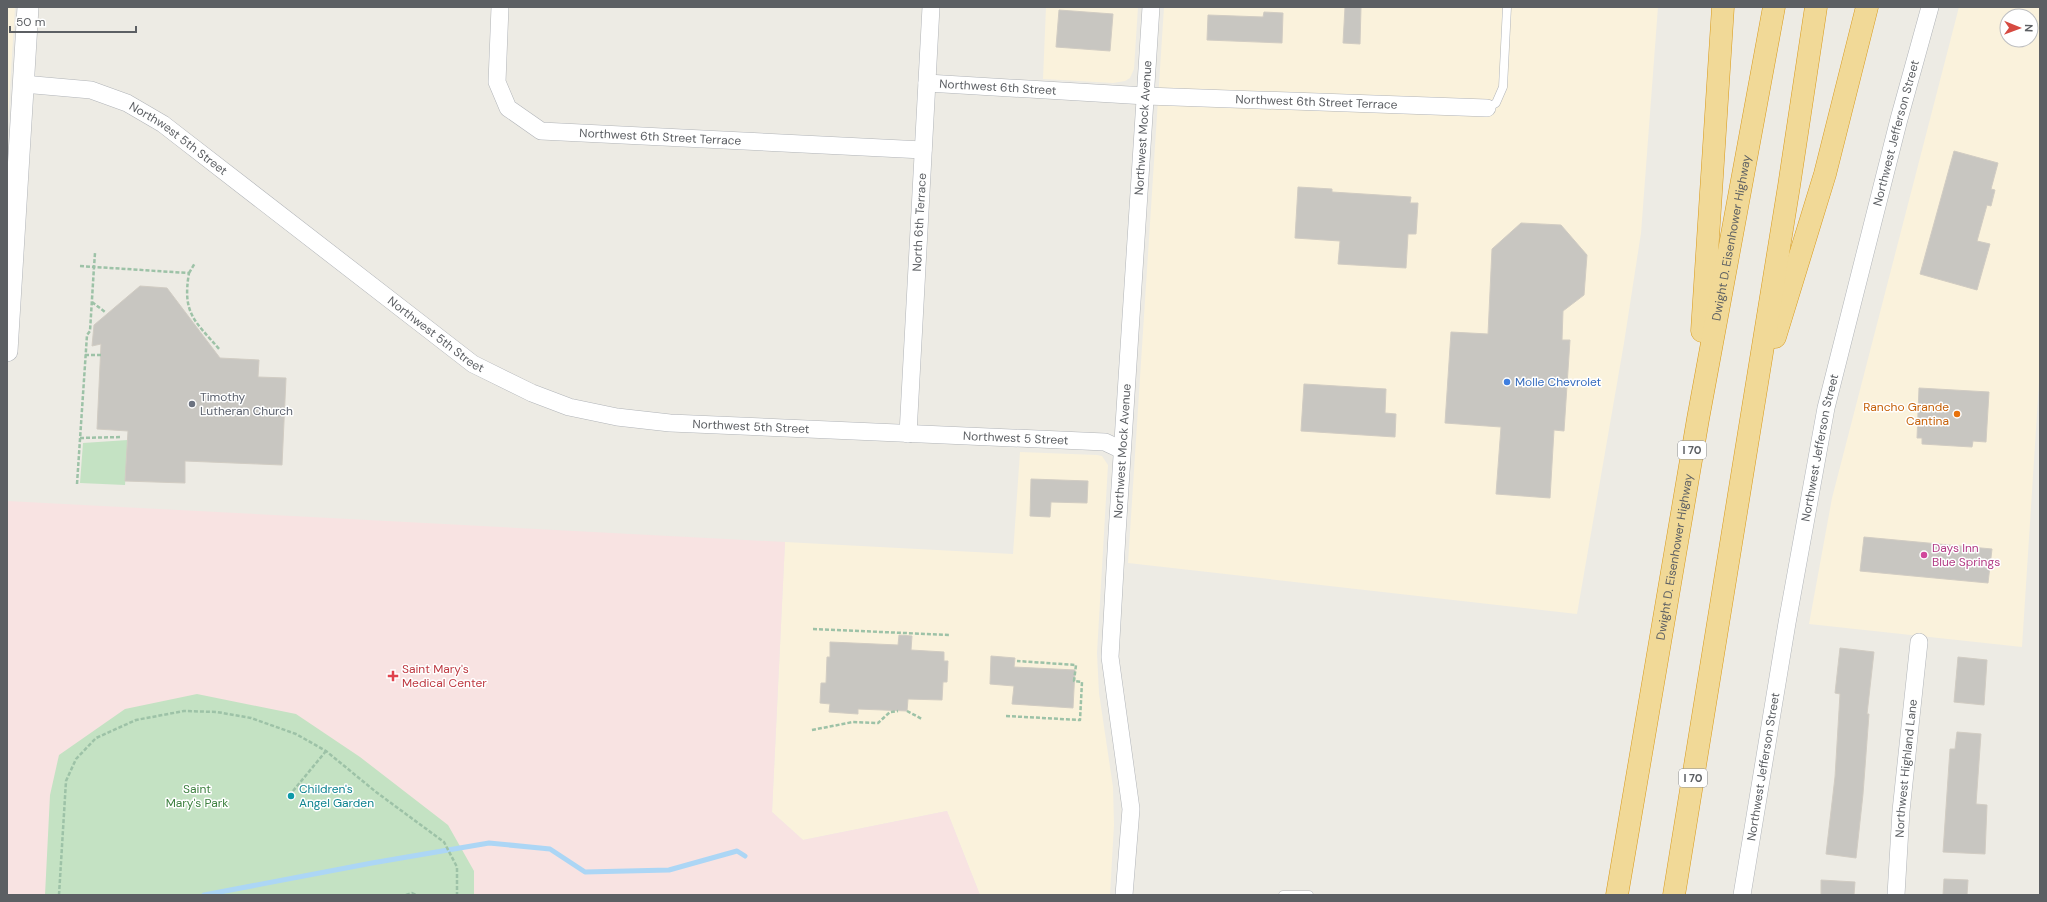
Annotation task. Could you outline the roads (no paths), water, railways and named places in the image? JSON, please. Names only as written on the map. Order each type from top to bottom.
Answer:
[{"type":"highway","points":[[1698,419],[1706,266],[1723,7]]},
{"type":"highway","name":"Dwight D. Eisenhower Highway","points":[[1617,895],[1698,419],[1774,7]]},
{"type":"highway","name":"I 70","points":[[1674,895],[1749,425],[1789,186],[1816,7]]},
{"type":"highway","points":[[1749,425],[1825,174],[1867,7]]},
{"type":"street","points":[[7,351],[12,190],[24,84],[28,7]]},
{"type":"street","name":"Northwest 6th Street Terrace","points":[[500,7],[497,82],[508,108],[541,131],[923,150]]},
{"type":"street","name":"Northwest 6th Street","points":[[931,7],[928,83],[1146,96]]},
{"type":"street","name":"Northwest Mock Avenue","points":[[1124,895],[1131,809],[1110,657],[1122,450],[1152,7]]},
{"type":"street","name":"Northwest Jefferson Street","points":[[1742,895],[1787,623],[1826,408],[1899,119],[1930,7]]},
{"type":"street","name":"North 6th Terrace","points":[[908,434],[928,83]]},
{"type":"street","name":"Northwest 5th Street","points":[[24,84],[91,90],[127,103],[164,124],[473,364],[532,393],[569,407],[617,417],[670,423],[908,434]]},
{"type":"street","name":"Northwest 6th Street Terrace","points":[[1146,96],[1487,108]]},
{"type":"street","name":"Northwest 5 Street","points":[[908,434],[1105,442],[1122,450]]},
{"type":"street","name":"Northwest Highland Lane","points":[[1896,895],[1901,811],[1919,642]]},
{"type":"lane","points":[[1487,108],[1496,103],[1503,87],[1506,7]]},
{"type":"lane","points":[[1284,895],[1309,895]]},
{"type":"waterway","points":[[204,895],[372,863],[489,843],[550,849],[585,872],[669,870],[737,851],[745,856]]},
{"type":"place","name":"Molle Chevrolet","points":[[1507,382]]},
{"type":"place","name":"Timothy Lutheran Church","points":[[192,404]]},
{"type":"place","name":"Rancho Grande Cantina","points":[[1957,414]]},
{"type":"place","name":"Days Inn Blue Springs","points":[[1924,555]]},
{"type":"place","name":"Saint Mary's Medical Center","points":[[393,676]]},
{"type":"place","name":"Children's Angel Garden","points":[[291,796]]},
{"type":"park label","name":"Saint Mary's Park","points":[[197,796]]}]
